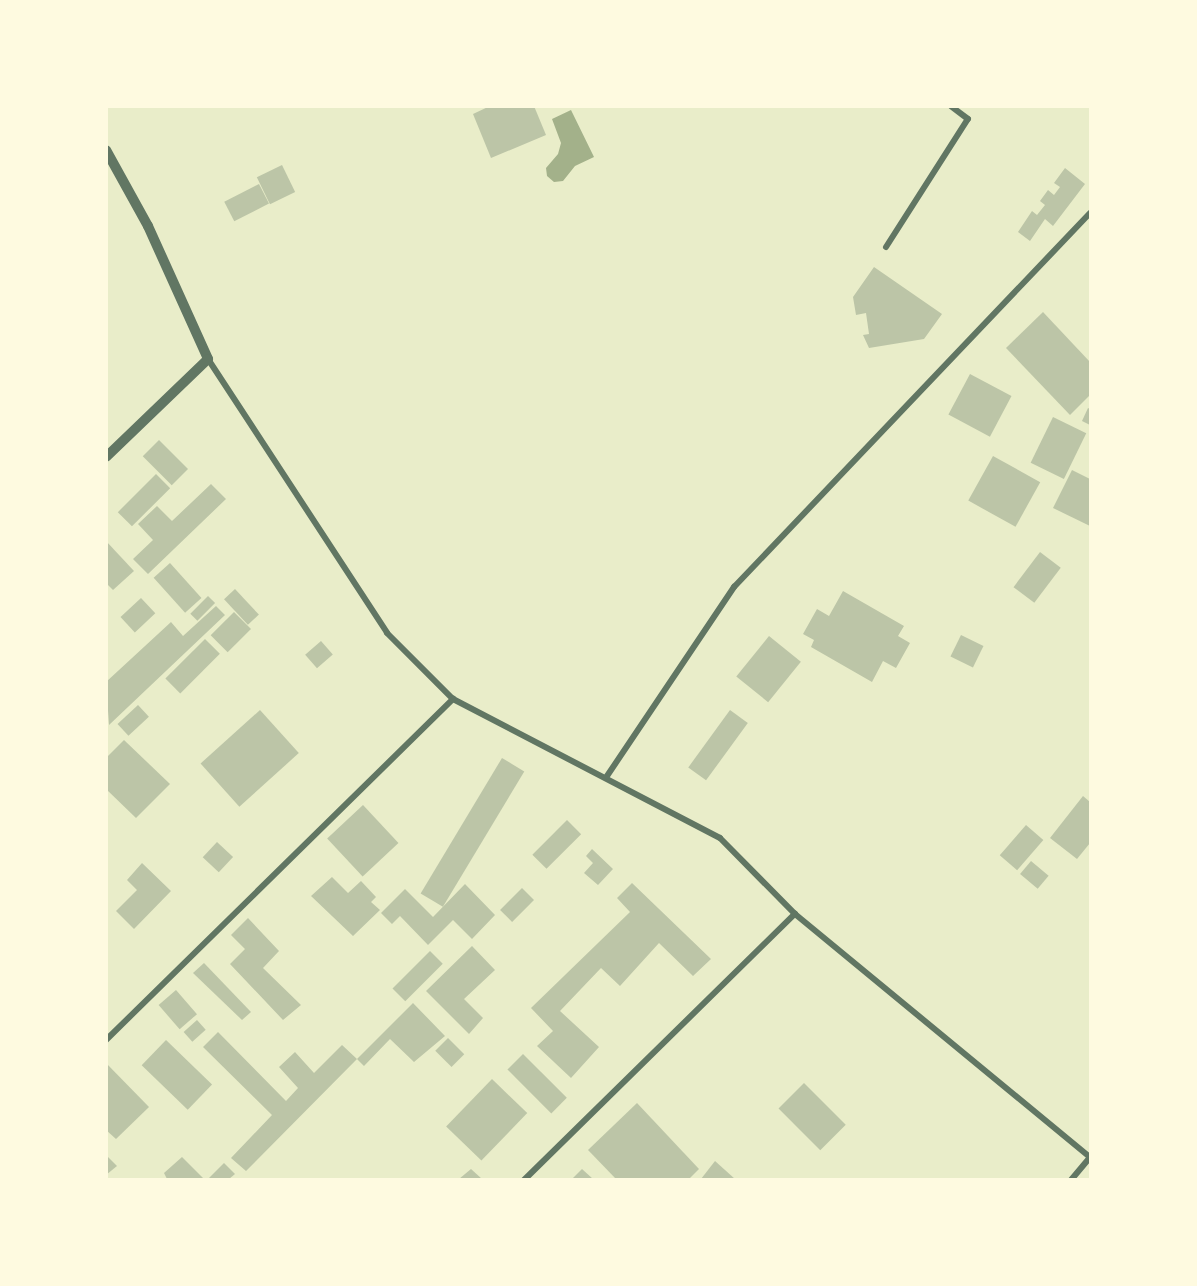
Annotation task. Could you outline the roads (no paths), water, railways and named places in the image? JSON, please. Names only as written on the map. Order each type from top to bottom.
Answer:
[{"type":"street","points":[[886,247],[968,118],[951,106]]},
{"type":"street","points":[[106,150],[148,226],[208,359],[387,633],[453,699],[607,776],[720,838],[795,914],[1090,1157],[1071,1179]]},
{"type":"street","points":[[607,776],[734,587],[1090,213]]},
{"type":"street","points":[[106,457],[208,359]]},
{"type":"street","points":[[106,1040],[453,699]]},
{"type":"street","points":[[524,1179],[795,914]]}]
